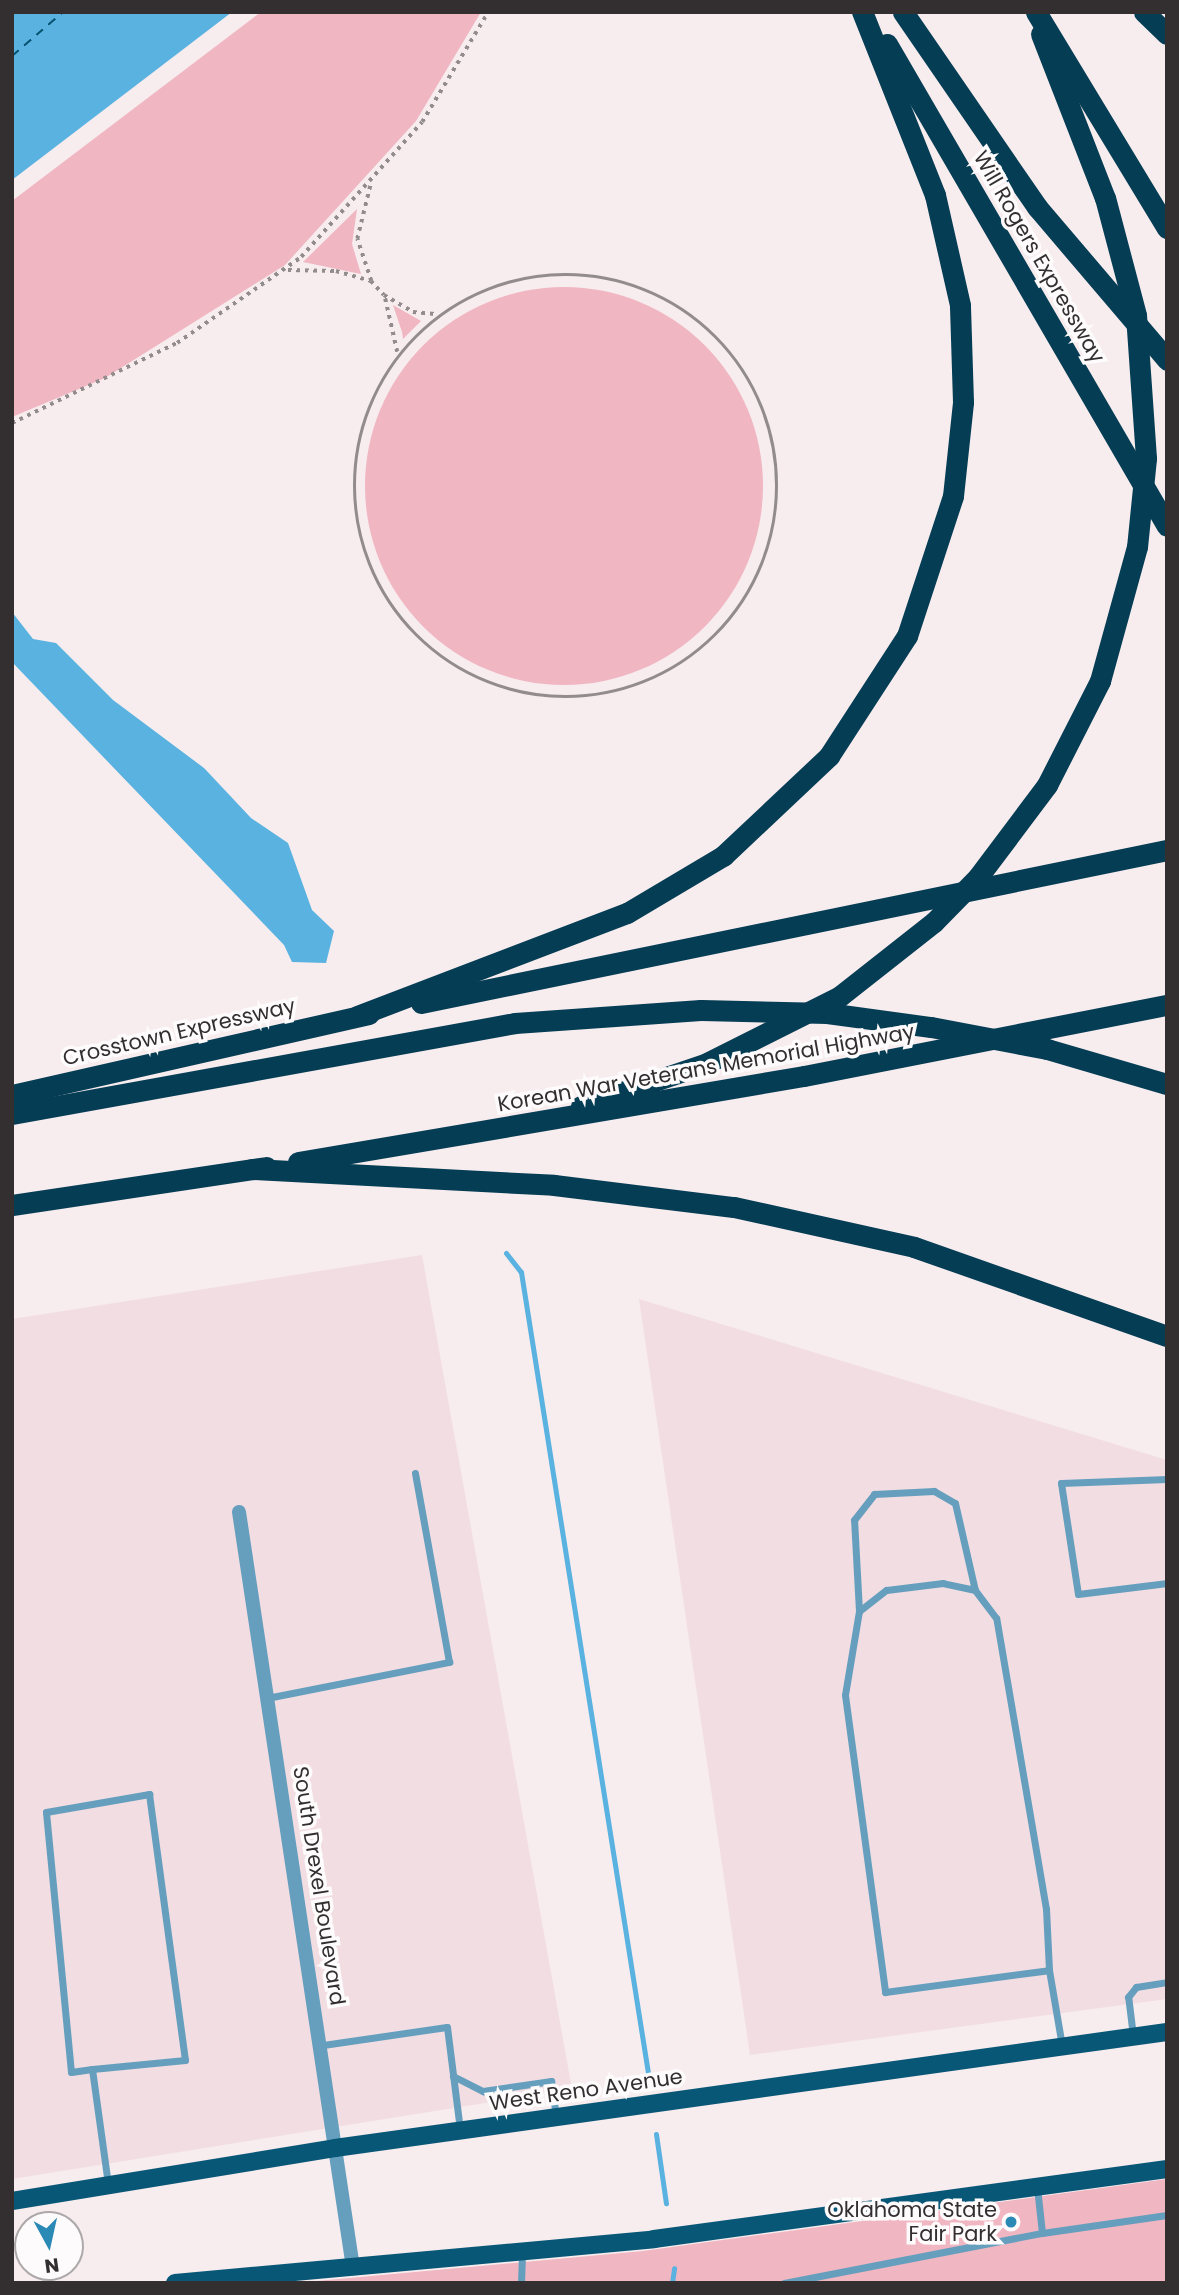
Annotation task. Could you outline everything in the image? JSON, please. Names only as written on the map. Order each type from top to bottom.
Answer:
[{"type":"highway","points":[[357,1017],[627,913],[723,856],[829,756],[907,636],[953,496],[963,401],[960,305],[935,195],[862,12]]},
{"type":"highway","name":"Will Rogers Expressway","points":[[868,12],[1167,526]]},
{"type":"highway","points":[[903,12],[1037,207],[1167,360]]},
{"type":"highway","points":[[516,1128],[707,1063],[841,996],[934,922],[978,877],[1047,785],[1100,681],[1137,547],[1146,457],[1136,315],[1105,198],[1034,12]]},
{"type":"highway","points":[[1034,12],[1167,228]]},
{"type":"highway","points":[[1144,12],[1167,34]]},
{"type":"highway","points":[[357,1017],[925,895],[1167,850]]},
{"type":"highway","name":"Korean War Veterans Memorial Highway","points":[[252,1169],[516,1128],[804,1076],[1167,1005]]},
{"type":"highway","points":[[12,1114],[515,1023],[701,1010],[816,1012],[931,1027],[1047,1049],[1167,1084]]},
{"type":"highway","name":"Crosstown Expressway","points":[[12,1095],[357,1017]]},
{"type":"highway","points":[[12,1205],[252,1169],[554,1185],[734,1207],[937,1254],[1167,1336]]},
{"type":"main road","name":"West Reno Avenue","points":[[12,2201],[335,2148],[1167,2032]]},
{"type":"main road","points":[[175,2283],[522,2253],[1167,2169]]},
{"type":"street","name":"South Drexel Boulevard","points":[[239,1512],[266,1698],[323,2045],[353,2268]]},
{"type":"lane","points":[[266,1698],[449,1662],[415,1473]]},
{"type":"lane","points":[[1167,1479],[1061,1483],[1078,1594],[1167,1583]]},
{"type":"lane","points":[[1049,1970],[885,1992],[845,1695],[859,1611],[854,1520],[874,1494],[934,1491],[955,1503],[975,1590],[996,1618],[1046,1909],[1049,1970],[1062,2046]]},
{"type":"lane","points":[[859,1611],[886,1590],[943,1583],[975,1590]]},
{"type":"lane","points":[[149,1794],[186,2060],[92,2069],[71,2071],[46,1812],[149,1794]]},
{"type":"lane","points":[[1133,2036],[1128,1997],[1136,1987],[1167,1982]]},
{"type":"lane","points":[[323,2045],[447,2028],[461,2131]]},
{"type":"lane","points":[[92,2069],[108,2185]]},
{"type":"lane","points":[[453,2076],[483,2091],[551,2081],[556,2117]]},
{"type":"lane","points":[[1037,2186],[1042,2233]]},
{"type":"lane","points":[[784,2283],[1042,2233],[1167,2215]]},
{"type":"lane","points":[[521,2283],[522,2253]]},
{"type":"path","points":[[12,423],[132,368],[284,271],[371,184],[422,122],[488,12]]},
{"type":"path","points":[[371,184],[357,239],[371,281],[384,295],[413,313],[436,313],[511,284],[594,278],[662,299],[707,331],[739,365],[761,407],[774,451],[774,529],[747,592],[704,646],[650,680],[562,699],[490,684],[428,647],[370,561],[357,498],[370,407],[397,354],[436,313]]},
{"type":"path","points":[[284,271],[336,271],[371,281]]},
{"type":"path","points":[[384,295],[397,354]]},
{"type":"shaded area","points":[[261,12],[481,12],[416,121],[285,265],[105,378],[12,417],[12,201]]},
{"type":"shaded area","points":[[357,209],[352,244],[361,274],[303,262]]},
{"type":"shaded area","points":[[564,287],[603,291],[640,302],[690,332],[718,360],[748,410],[759,447],[763,486],[759,525],[748,562],[718,612],[690,640],[640,670],[603,681],[564,685],[525,681],[488,670],[438,640],[410,612],[380,562],[369,525],[365,486],[369,447],[380,410],[410,360],[438,332],[488,302],[525,291]]},
{"type":"shaded area","points":[[393,305],[421,321],[403,339],[402,332]]},
{"type":"shaded area","points":[[422,1255],[572,2089],[12,2179],[12,1319]]},
{"type":"shaded area","points":[[639,1299],[1167,1460],[1167,1999],[750,2055]]},
{"type":"shaded area","name":"Oklahoma State Fair Park","points":[[1167,2179],[1167,2283],[295,2283],[643,2251]]},
{"type":"water","points":[[12,12],[232,12],[12,180]]},
{"type":"water","points":[[12,612],[33,639],[56,643],[113,700],[204,768],[251,818],[288,843],[312,910],[334,931],[326,963],[292,962],[284,945],[12,662]]},
{"type":"waterway","points":[[506,1253],[521,1272],[648,2073]]},
{"type":"waterway","points":[[656,2134],[666,2203]]},
{"type":"waterway","points":[[672,2283],[674,2268]]},
{"type":"ferry route","points":[[12,56],[63,12]]},
{"type":"place","name":"Oklahoma State Fair Park","points":[[1011,2222]]}]
